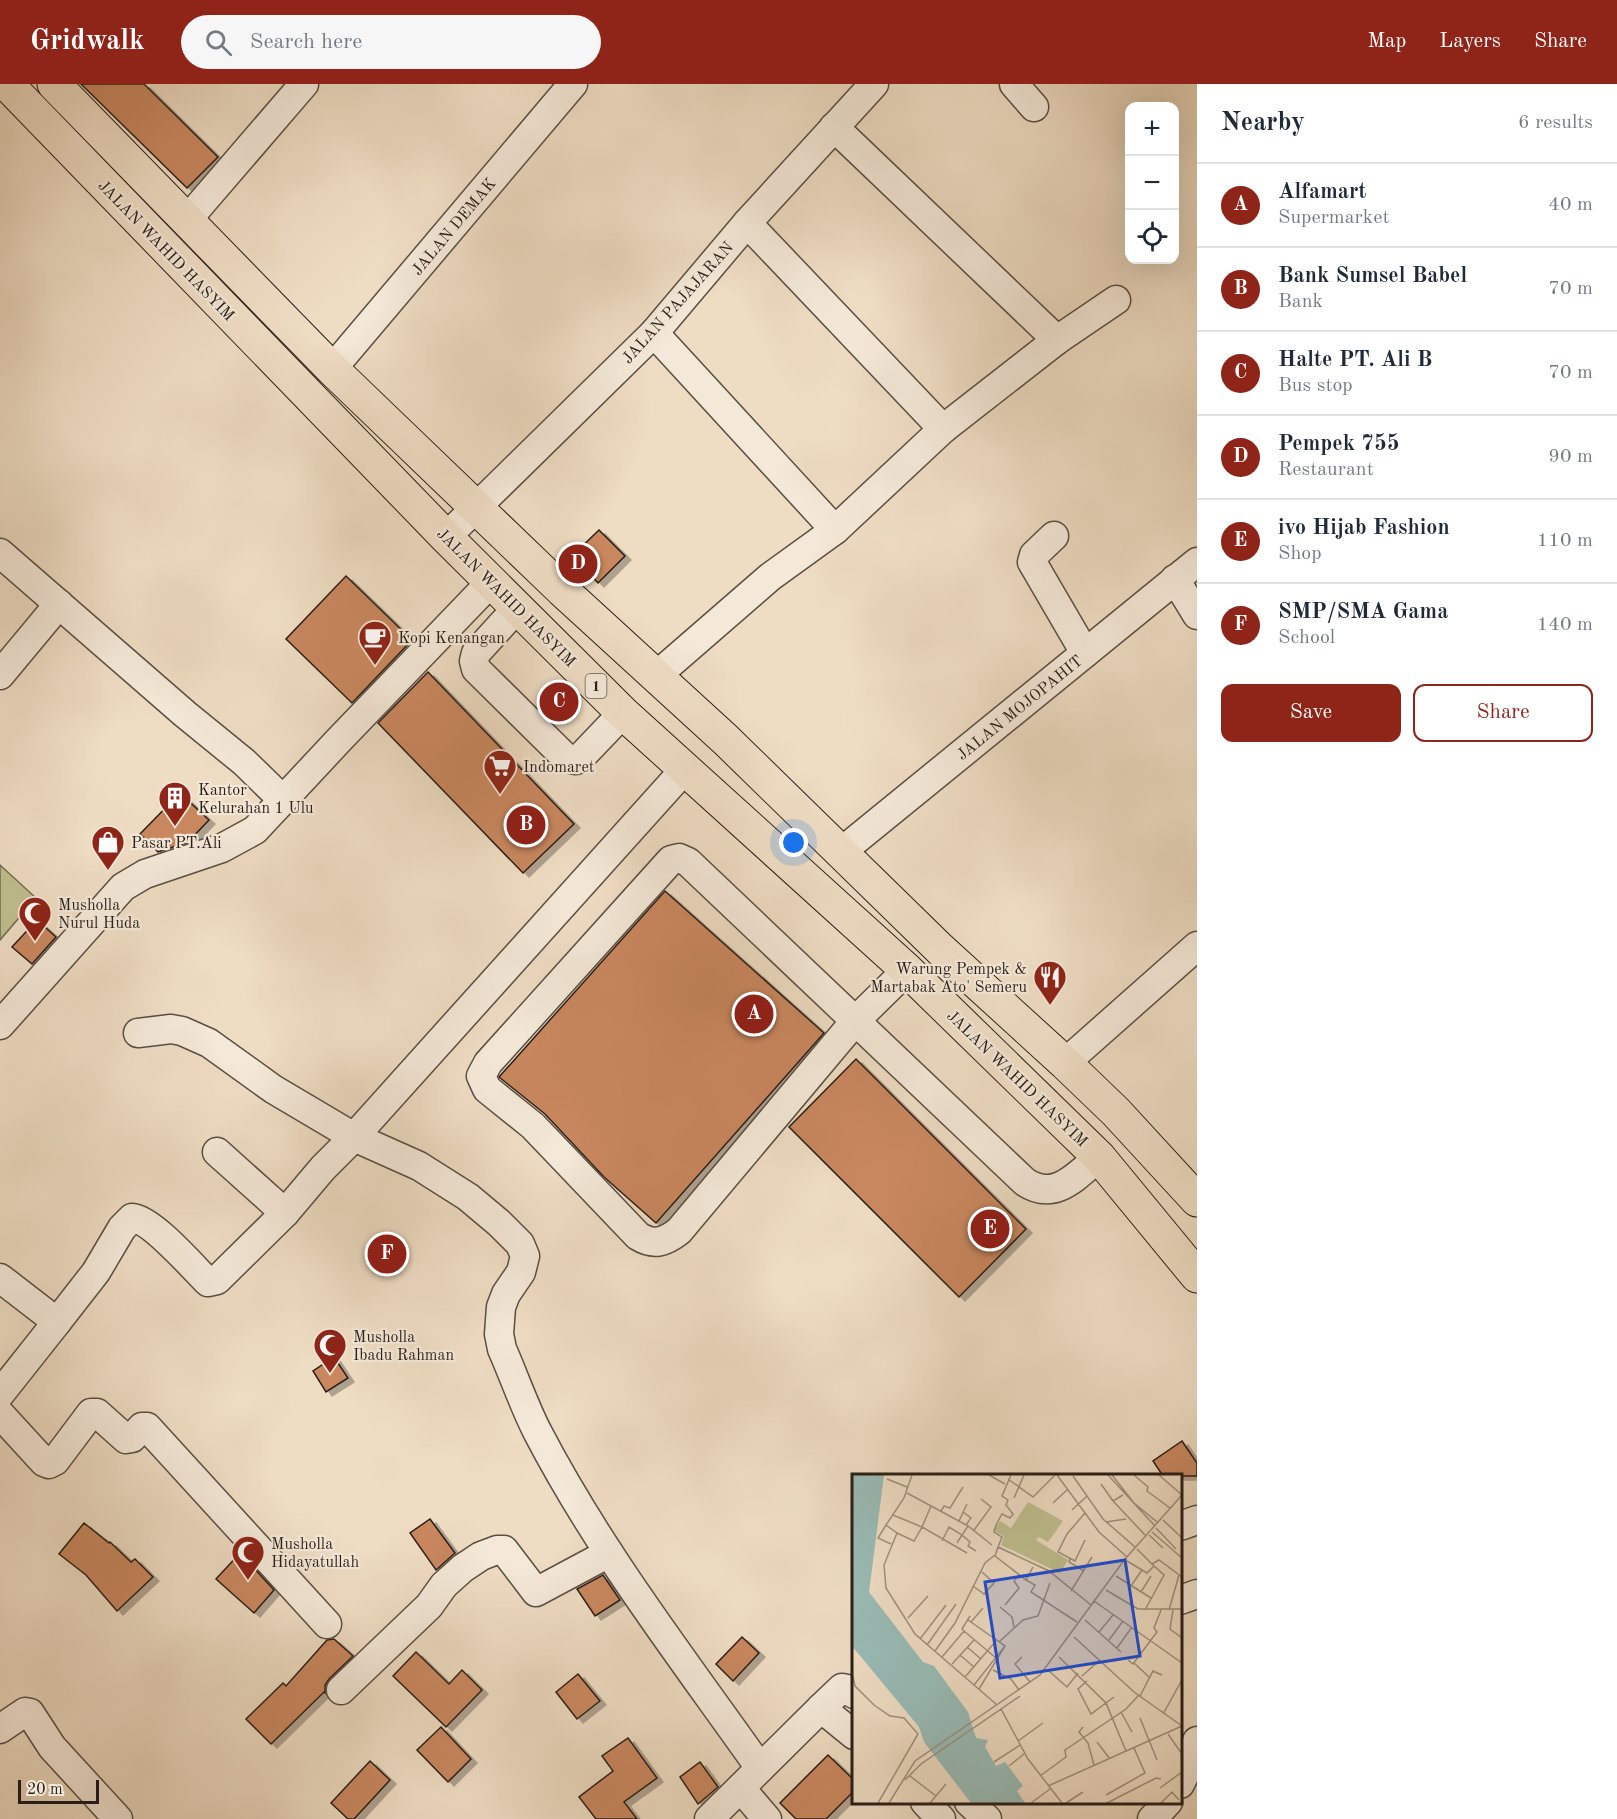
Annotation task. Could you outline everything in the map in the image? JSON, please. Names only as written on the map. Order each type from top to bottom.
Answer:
[{"type":"highway","name":"JALAN WAHID HASYIM","points":[[7,84],[446,537],[623,713],[907,970],[1099,1157],[1197,1276]]},
{"type":"highway","points":[[54,84],[332,369],[562,590],[726,740],[940,949],[1065,1063],[1116,1112],[1197,1200]]},
{"type":"street","points":[[188,220],[304,84]]},
{"type":"street","name":"JALAN DEMAK","points":[[332,369],[573,84]]},
{"type":"street","name":"JALAN PAJAJARAN","points":[[446,537],[654,333],[747,223],[874,84]]},
{"type":"street","points":[[1014,84],[1034,107]]},
{"type":"street","points":[[834,127],[1058,340]]},
{"type":"street","points":[[747,223],[944,429]]},
{"type":"street","points":[[656,676],[770,577],[835,530],[944,429],[1058,340],[1116,300]]},
{"type":"street","points":[[654,333],[835,530]]},
{"type":"street","points":[[1054,536],[1034,555],[1032,562],[1085,653]]},
{"type":"street","points":[[0,553],[177,707],[244,762],[283,800]]},
{"type":"street","points":[[1186,570],[1197,615]]},
{"type":"street","name":"JALAN MOJOPAHIT","points":[[841,852],[1186,570]]},
{"type":"street","points":[[0,1025],[123,887],[145,874],[240,840],[255,830],[492,581]]},
{"type":"street","points":[[0,675],[58,604]]},
{"type":"street","points":[[518,608],[476,652],[474,665],[484,677],[566,758],[571,760],[581,757],[623,713]]},
{"type":"street","points":[[0,1394],[96,1272],[128,1220],[134,1218],[141,1220],[168,1241],[206,1280],[213,1282],[217,1280],[285,1213],[323,1168],[354,1137],[686,768]]},
{"type":"street","points":[[907,970],[856,1020],[679,1231],[668,1240],[647,1241],[638,1236],[533,1126],[487,1089],[481,1077],[488,1063],[671,860],[675,859],[688,862],[856,1020],[1025,1182],[1045,1191],[1066,1184],[1099,1157]]},
{"type":"street","points":[[1065,1063],[1197,946]]},
{"type":"street","points":[[138,1033],[171,1029],[209,1043],[273,1089],[354,1137],[419,1166],[468,1197],[499,1223],[522,1248],[525,1256],[523,1266],[501,1307],[499,1334],[502,1348],[537,1431],[574,1498],[609,1553],[760,1768]]},
{"type":"street","points":[[217,1152],[285,1213]]},
{"type":"street","points":[[0,1278],[57,1322]]},
{"type":"street","points":[[0,1414],[44,1462],[49,1464],[55,1461],[91,1413],[97,1413],[126,1439],[132,1438],[142,1427],[147,1428],[327,1624]]},
{"type":"street","points":[[1182,1525],[1197,1520]]},
{"type":"street","points":[[341,1690],[429,1606],[451,1578],[481,1556],[504,1550],[536,1592],[609,1553]]},
{"type":"street","points":[[1182,1599],[1197,1594]]},
{"type":"street","points":[[709,1819],[842,1688],[852,1693]]},
{"type":"street","points":[[821,1708],[852,1733]]},
{"type":"street","points":[[0,1729],[25,1712],[30,1713],[52,1748],[118,1819]]},
{"type":"street","points":[[1182,1780],[1192,1760],[1197,1741]]},
{"type":"street","points":[[926,1804],[941,1819]]},
{"type":"street","points":[[970,1804],[987,1819]]},
{"type":"street","points":[[1152,1819],[1167,1804]]},
{"type":"green space","points":[[0,865],[36,898],[0,940]]},
{"type":"building","points":[[81,84],[144,84],[218,157],[187,188]]},
{"type":"building","points":[[599,530],[625,556],[598,583],[572,556]]},
{"type":"building","points":[[346,576],[412,640],[352,703],[286,639]]},
{"type":"building","points":[[428,672],[574,824],[523,873],[378,723]]},
{"type":"building","name":"Kantor Kelurahan 1 Ulu","points":[[180,793],[209,820],[188,842],[158,852],[140,834]]},
{"type":"building","points":[[665,891],[824,1033],[656,1223],[604,1177],[545,1114],[499,1077]]},
{"type":"building","name":"Musholla Nurul Huda","points":[[37,920],[56,937],[32,964],[12,947]]},
{"type":"building","points":[[856,1059],[1026,1229],[959,1297],[789,1127]]},
{"type":"building","name":"Musholla Ibadu Rahman","points":[[334,1357],[348,1378],[326,1392],[313,1371]]},
{"type":"building","points":[[1182,1441],[1197,1463],[1197,1476],[1162,1474],[1153,1461]]},
{"type":"building","points":[[430,1519],[455,1553],[436,1570],[410,1533]]},
{"type":"building","points":[[84,1523],[110,1542],[131,1562],[135,1559],[153,1577],[117,1611],[86,1575],[59,1554]]},
{"type":"building","name":"Musholla Hidayatullah","points":[[240,1553],[274,1590],[254,1613],[216,1579]]},
{"type":"building","points":[[603,1575],[620,1600],[595,1616],[577,1589]]},
{"type":"building","points":[[742,1637],[759,1653],[733,1681],[716,1664]]},
{"type":"building","points":[[334,1639],[353,1656],[329,1679],[325,1685],[325,1693],[271,1744],[246,1719],[283,1683],[286,1686],[327,1640]]},
{"type":"building","points":[[416,1652],[449,1684],[462,1670],[482,1690],[446,1727],[393,1676]]},
{"type":"building","points":[[578,1674],[600,1701],[577,1719],[556,1692]]},
{"type":"building","points":[[441,1727],[471,1759],[448,1782],[417,1750]]},
{"type":"building","points":[[628,1738],[657,1778],[624,1802],[637,1819],[596,1819],[579,1797],[613,1771],[602,1756]]},
{"type":"building","points":[[828,1755],[852,1778],[852,1793],[826,1819],[796,1819],[780,1803]]},
{"type":"building","points":[[370,1761],[390,1780],[354,1819],[348,1819],[331,1803]]},
{"type":"building","points":[[700,1762],[718,1787],[698,1804],[680,1777]]},
{"type":"place","name":"Pempek 755","points":[[578,564]]},
{"type":"place","name":"Kopi Kenangan","points":[[375,666]]},
{"type":"place","name":"Halte PT. Ali B","points":[[559,702]]},
{"type":"place","name":"Indomaret","points":[[500,795]]},
{"type":"place","name":"Bank Sumsel Babel","points":[[526,825]]},
{"type":"place","name":"Kantor Kelurahan 1 Ulu","points":[[175,827]]},
{"type":"place","name":"Pasar PT.Ali","points":[[108,871]]},
{"type":"place","name":"Musholla Nurul Huda","points":[[35,942]]},
{"type":"place","name":"Warung Pempek & Martabak Ato' Semeru","points":[[1050,1006]]},
{"type":"place","name":"Alfamart","points":[[754,1014]]},
{"type":"place","name":"ivo Hijab Fashion","points":[[990,1229]]},
{"type":"place","name":"SMP/SMA Gama","points":[[387,1254]]},
{"type":"place","name":"Musholla Ibadu Rahman","points":[[330,1374]]},
{"type":"place","name":"Musholla Hidayatullah","points":[[248,1581]]}]
